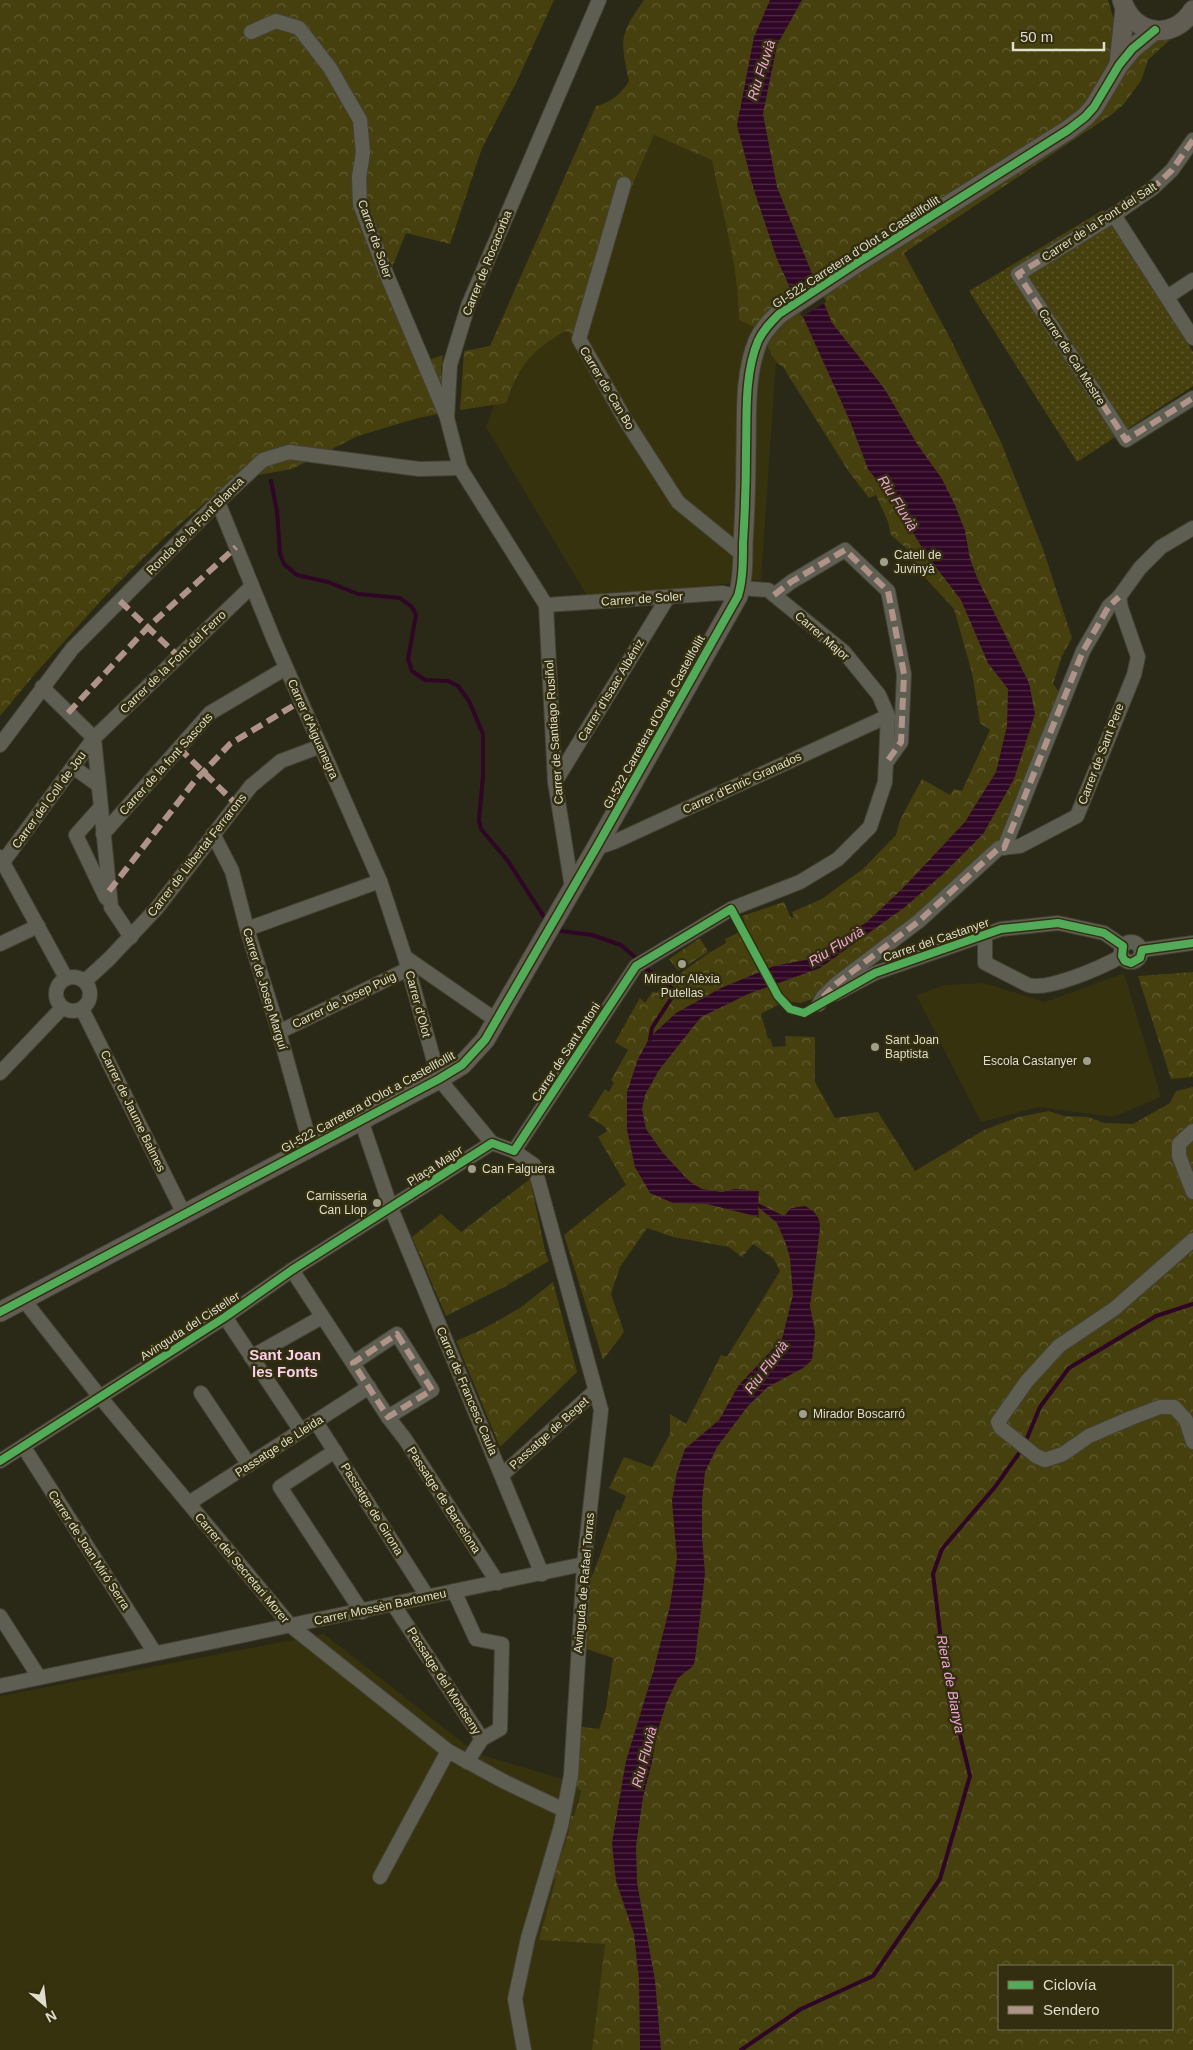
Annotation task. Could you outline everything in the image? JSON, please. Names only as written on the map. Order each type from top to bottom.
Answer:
[{"type":"street","name":"Carrer de Rocacorba","points":[[546,606],[460,468],[447,418],[450,365],[468,306],[599,0]]},
{"type":"street","points":[[1123,4],[1134,21],[1147,29],[1174,28],[1189,19]]},
{"type":"street","name":"GI-522 Carretera d'Olot a Castellfollit","points":[[1119,65],[1123,4]]},
{"type":"street","name":"Carrer de Soler","points":[[251,32],[276,21],[299,28],[330,68],[360,120],[363,154],[359,177],[360,204],[386,273],[447,418]]},
{"type":"street","name":"GI-522 Carretera d'Olot a Castellfollit","points":[[2,1307],[23,1299],[439,1079],[462,1065],[485,1040],[596,848],[739,592],[743,555],[747,393],[756,347],[770,322],[858,262],[1074,126],[1094,107],[1105,92],[1119,65],[1132,49],[1155,30]]},
{"type":"street","name":"Carrer de la Font del Salt","points":[[1018,274],[1153,188],[1166,176],[1193,140]]},
{"type":"street","name":"Carrer de Can Bo","points":[[624,184],[578,340],[626,421],[678,502],[743,555]]},
{"type":"street","points":[[1114,214],[1193,338]]},
{"type":"street","name":"Carrer de Cal Mestre","points":[[1018,274],[1126,440],[1192,400]]},
{"type":"street","points":[[1167,297],[1193,280]]},
{"type":"street","name":"Ronda de la Font Blanca","points":[[0,745],[72,649],[218,502],[263,460],[289,452],[419,469],[460,468]]},
{"type":"street","name":"Carrer d'Aiguanegra","points":[[218,502],[286,668],[380,881],[407,963]]},
{"type":"street","points":[[1004,848],[1083,652],[1109,606],[1119,597],[1140,568],[1161,547],[1193,528]]},
{"type":"street","points":[[774,595],[791,582],[845,550],[888,591],[904,674],[901,742],[886,763]]},
{"type":"street","name":"Carrer de la Font del Ferro","points":[[94,738],[252,586]]},
{"type":"street","name":"Carrer Major","points":[[636,966],[731,909],[800,882],[838,859],[870,827],[885,782],[888,716],[879,695],[844,652],[768,590],[739,592]]},
{"type":"street","name":"Carrer de Soler","points":[[546,606],[739,592]]},
{"type":"street","name":"Carrer d'Isaac Albéniz","points":[[554,782],[668,597]]},
{"type":"street","name":"Carrer de Sant Pere","points":[[819,1004],[836,984],[919,922],[999,848],[1020,846],[1077,816],[1134,675],[1138,657],[1119,597]]},
{"type":"street","name":"Carrer de Santiago Rusiñol","points":[[546,606],[554,782],[572,888]]},
{"type":"street","name":"Carrer de la font Sascots","points":[[103,834],[210,713],[286,668]]},
{"type":"street","points":[[42,688],[94,738],[111,908]]},
{"type":"street","name":"Carrer d'Enric Granados","points":[[596,848],[614,842],[888,716]]},
{"type":"street","name":"Carrer del Coll de Jou","points":[[2,860],[94,738]]},
{"type":"street","name":"Carrer de Llibertat Ferrarons","points":[[85,981],[131,937],[157,908],[251,786],[281,761],[321,746]]},
{"type":"street","points":[[73,767],[98,784]]},
{"type":"street","points":[[100,808],[76,835],[111,908],[131,937]]},
{"type":"street","name":"Carrer de Josep Marguí","points":[[213,834],[232,871],[247,929],[279,1032],[311,1147]]},
{"type":"street","points":[[2,860],[66,978]]},
{"type":"street","points":[[247,929],[380,881]]},
{"type":"street","name":"Carrer del Castanyer","points":[[819,1004],[875,973],[1001,929],[1058,923],[1104,933],[1122,951]]},
{"type":"street","points":[[0,944],[38,926]]},
{"type":"street","points":[[985,935],[985,963],[1028,986],[1036,988],[1051,986],[1122,951],[1131,942],[1140,946],[1142,950],[1193,944]]},
{"type":"street","points":[[407,963],[496,1020]]},
{"type":"street","name":"Carrer de Josep Puig","points":[[279,1032],[407,963]]},
{"type":"street","name":"Carrer d'Olot","points":[[407,963],[439,1079]]},
{"type":"street","name":"Carrer de Sant Antoni","points":[[514,1151],[636,966]]},
{"type":"street","points":[[76,976],[85,981],[90,990],[89,1001],[82,1009],[72,1011],[62,1008],[56,998],[57,986],[66,978],[76,976]]},
{"type":"street","points":[[0,1073],[62,1008]]},
{"type":"street","name":"Carrer de Jaume Balmes","points":[[82,1009],[184,1214]]},
{"type":"street","points":[[439,1079],[492,1143]]},
{"type":"street","points":[[361,1120],[391,1208]]},
{"type":"street","points":[[1193,1131],[1179,1144],[1179,1156],[1193,1192]]},
{"type":"street","name":"Avinguda de Rafael Torras","points":[[492,1143],[514,1151],[534,1165],[601,1410],[584,1564],[571,1775],[549,1871],[528,1938],[515,1999],[524,2050]]},
{"type":"street","name":"Plaça Major","points":[[391,1208],[492,1143]]},
{"type":"street","name":"Avinguda del Cisteller","points":[[0,1461],[225,1318],[292,1270],[391,1208]]},
{"type":"street","name":"Carrer de Francesc Caula","points":[[391,1208],[542,1574]]},
{"type":"street","points":[[1193,1240],[1114,1309],[1058,1346],[1026,1381],[998,1422],[1001,1428],[1036,1456],[1045,1460],[1063,1454],[1090,1436],[1160,1407],[1174,1407],[1186,1420],[1193,1442]]},
{"type":"street","points":[[292,1270],[353,1363],[396,1334],[402,1342],[432,1390],[388,1417]]},
{"type":"street","name":"Carrer del Secretari Morer","points":[[23,1299],[100,1397],[290,1626],[448,1751],[505,1782],[564,1810]]},
{"type":"street","points":[[251,1356],[322,1317]]},
{"type":"street","points":[[225,1318],[301,1431]]},
{"type":"street","name":"Passatge de Barcelona","points":[[353,1363],[498,1584]]},
{"type":"street","name":"Passatge de Lleida","points":[[188,1503],[369,1387]]},
{"type":"street","name":"Passatge de Beget","points":[[502,1475],[595,1391]]},
{"type":"street","points":[[201,1393],[249,1465]]},
{"type":"street","name":"Passatge de Girona","points":[[316,1422],[427,1596]]},
{"type":"street","name":"Carrer de Joan Miró Serra","points":[[23,1446],[155,1653]]},
{"type":"street","points":[[335,1451],[280,1487],[362,1612]]},
{"type":"street","name":"Carrer Mossèn Bartomeu","points":[[0,1686],[362,1612],[427,1596],[498,1584],[584,1564]]},
{"type":"street","name":"Passatge del Montseny","points":[[393,1604],[482,1739],[500,1728],[502,1644],[476,1639],[454,1591]]},
{"type":"street","points":[[0,1616],[39,1677]]},
{"type":"street","points":[[467,1762],[482,1739]]},
{"type":"street","points":[[380,1878],[448,1751]]},
{"type":"shaded area","points":[[658,125],[713,152],[749,310],[776,362],[761,580],[589,599],[486,427],[502,383],[543,336],[578,311]]},
{"type":"shaded area","points":[[1124,973],[1161,1097],[1113,1117],[1039,1107],[981,1122],[916,995],[945,985],[984,983],[1045,1002]]},
{"type":"shaded area","points":[[324,1634],[476,1753],[582,1785],[540,1940],[605,1944],[592,2050],[0,2050],[0,1696]]},
{"type":"green space","points":[[0,0],[554,0],[518,79],[482,148],[450,244],[406,233],[391,270],[431,359],[443,355],[441,370],[443,413],[418,418],[358,436],[292,469],[258,475],[207,501],[164,538],[107,594],[0,716]]},
{"type":"green space","points":[[644,0],[1108,0],[1113,17],[1133,36],[1157,41],[1175,35],[1148,60],[1141,81],[1123,105],[1111,115],[904,253],[951,340],[1001,442],[1043,549],[1072,638],[1062,656],[1053,684],[1059,692],[1059,697],[1007,829],[993,849],[920,918],[815,998],[801,1003],[785,1001],[761,1014],[768,1039],[770,1038],[773,1047],[786,1046],[785,1036],[815,1037],[815,1082],[835,1118],[878,1112],[915,1171],[984,1130],[1019,1117],[1049,1111],[1064,1116],[1088,1117],[1104,1123],[1133,1124],[1170,1103],[1176,1091],[1193,1087],[1193,2050],[592,2050],[605,1944],[539,1940],[556,1879],[552,1878],[566,1840],[571,1816],[574,1816],[581,1791],[576,1786],[574,1787],[577,1726],[599,1729],[606,1708],[613,1658],[583,1648],[588,1583],[617,1509],[620,1511],[626,1496],[609,1488],[624,1457],[652,1467],[670,1434],[670,1414],[686,1424],[721,1355],[727,1357],[780,1271],[774,1259],[753,1244],[742,1257],[729,1247],[673,1237],[647,1228],[620,1267],[611,1294],[624,1332],[603,1360],[564,1235],[626,1185],[598,1137],[607,1131],[605,1127],[588,1116],[605,1089],[609,1092],[614,1083],[611,1080],[628,1050],[615,1042],[640,998],[645,1003],[653,991],[656,993],[698,960],[726,943],[725,939],[739,932],[749,933],[742,916],[784,902],[791,918],[794,917],[792,912],[822,899],[864,868],[896,835],[900,820],[922,779],[950,795],[954,789],[962,791],[990,730],[980,723],[972,673],[954,609],[918,570],[907,549],[891,535],[888,522],[876,495],[869,498],[849,472],[783,367],[776,362],[760,332],[757,328],[739,320],[733,260],[712,160],[654,135],[605,249],[579,339],[567,331],[563,332],[533,354],[516,379],[506,403],[460,410],[464,351],[490,346],[596,106],[606,103],[615,97],[629,81],[623,47],[626,30]]},
{"type":"green space","points":[[1103,210],[1193,352],[1193,386],[1077,462],[969,291]]},
{"type":"green space","points":[[700,938],[708,952],[678,971],[669,959]]},
{"type":"green space","points":[[1193,972],[1193,1077],[1171,1079],[1138,976]]},
{"type":"green space","points":[[530,1179],[546,1255],[549,1261],[506,1286],[446,1316],[412,1237],[441,1214],[461,1232]]},
{"type":"green space","points":[[553,1282],[577,1372],[500,1447],[456,1341],[481,1330],[520,1308]]},
{"type":"water","name":"Riu Fluvià","points":[[770,0],[802,0],[777,45],[763,114],[777,187],[832,323],[884,388],[917,444],[942,479],[955,505],[965,531],[970,559],[978,580],[1029,683],[1035,714],[1014,779],[983,834],[943,874],[905,907],[820,968],[748,994],[701,1017],[659,1070],[645,1095],[642,1109],[646,1129],[663,1153],[689,1181],[702,1189],[722,1192],[735,1189],[759,1191],[758,1203],[784,1216],[791,1208],[805,1206],[816,1215],[820,1228],[810,1306],[815,1333],[812,1360],[803,1368],[768,1387],[748,1406],[717,1447],[705,1472],[702,1501],[702,1537],[705,1573],[695,1660],[693,1666],[678,1678],[666,1704],[657,1733],[643,1797],[636,1846],[637,1883],[655,1980],[661,2050],[640,2050],[639,1979],[634,1934],[616,1881],[612,1843],[626,1761],[654,1669],[670,1606],[677,1558],[672,1501],[677,1472],[685,1449],[719,1420],[739,1385],[782,1339],[793,1295],[790,1258],[786,1244],[777,1223],[758,1207],[759,1217],[707,1204],[673,1203],[650,1193],[635,1167],[627,1130],[627,1092],[638,1059],[650,1037],[676,1013],[721,988],[774,966],[805,960],[867,922],[902,889],[965,822],[996,772],[1007,726],[1008,689],[988,663],[961,600],[926,554],[894,502],[868,469],[850,421],[777,259],[753,187],[737,125],[754,37]]},
{"type":"pier","points":[[817,281],[826,302],[802,317],[792,297]]},
{"type":"waterway","points":[[271,481],[277,511],[280,554],[284,564],[297,575],[328,582],[358,594],[400,598],[412,607],[416,615],[408,659],[412,671],[425,680],[448,681],[458,686],[469,701],[483,734],[483,777],[479,820],[481,829],[508,861],[546,920]]},
{"type":"waterway","points":[[561,931],[592,935],[621,945],[637,959]]},
{"type":"waterway","points":[[644,967],[676,991],[652,1028],[650,1039]]},
{"type":"waterway","name":"Riera de Bianya","points":[[1025,1443],[1040,1407],[1069,1368],[1156,1316],[1193,1304]]},
{"type":"waterway","name":"Riera de Bianya","points":[[741,2050],[801,2009],[873,1976],[940,1879],[970,1776],[945,1673],[933,1574],[942,1549],[995,1487],[1022,1449]]},
{"type":"marked path","points":[[1193,140],[1172,170],[1153,188],[1114,215],[1018,274],[1126,440],[1193,398]]},
{"type":"marked path","points":[[68,713],[148,627],[236,547]]},
{"type":"marked path","points":[[774,595],[791,582],[845,550],[888,591],[904,674],[901,742],[886,763]]},
{"type":"marked path","points":[[823,997],[836,984],[919,921],[999,848],[1004,848],[1083,651],[1109,606],[1119,597]]},
{"type":"marked path","points":[[120,601],[178,656]]},
{"type":"marked path","points":[[109,891],[194,782],[230,744],[301,701]]},
{"type":"marked path","points":[[179,748],[237,805]]},
{"type":"marked path","points":[[397,1334],[432,1390],[388,1417],[353,1363],[397,1334]]},
{"type":"cycle path","points":[[0,1312],[439,1079],[462,1065],[485,1040],[738,596],[743,563],[748,381],[750,367],[762,333],[779,314],[1068,130],[1085,117],[1094,107],[1119,65],[1132,49],[1155,30]]},
{"type":"cycle path","points":[[0,1461],[225,1317],[292,1270],[492,1143],[514,1151],[636,966],[731,909],[778,996],[790,1009],[804,1013],[875,973],[1001,929],[1058,923],[1104,933],[1123,946],[1122,956],[1125,961],[1131,963],[1140,958],[1142,950],[1193,943]]},
{"type":"place","name":"Catell de Juvinyà","points":[[884,562]]},
{"type":"place","name":"Mirador Alèxia Putellas","points":[[682,964]]},
{"type":"place","name":"Sant Joan Baptista","points":[[875,1047]]},
{"type":"place","name":"Escola Castanyer","points":[[1087,1061]]},
{"type":"place","name":"Can Falguera","points":[[472,1169]]},
{"type":"place","name":"Carnisseria Can Llop","points":[[377,1203]]},
{"type":"place","name":"Mirador Boscarró","points":[[803,1414]]},
{"type":"district","name":"Sant Joan les Fonts","points":[[285,1364]]}]
